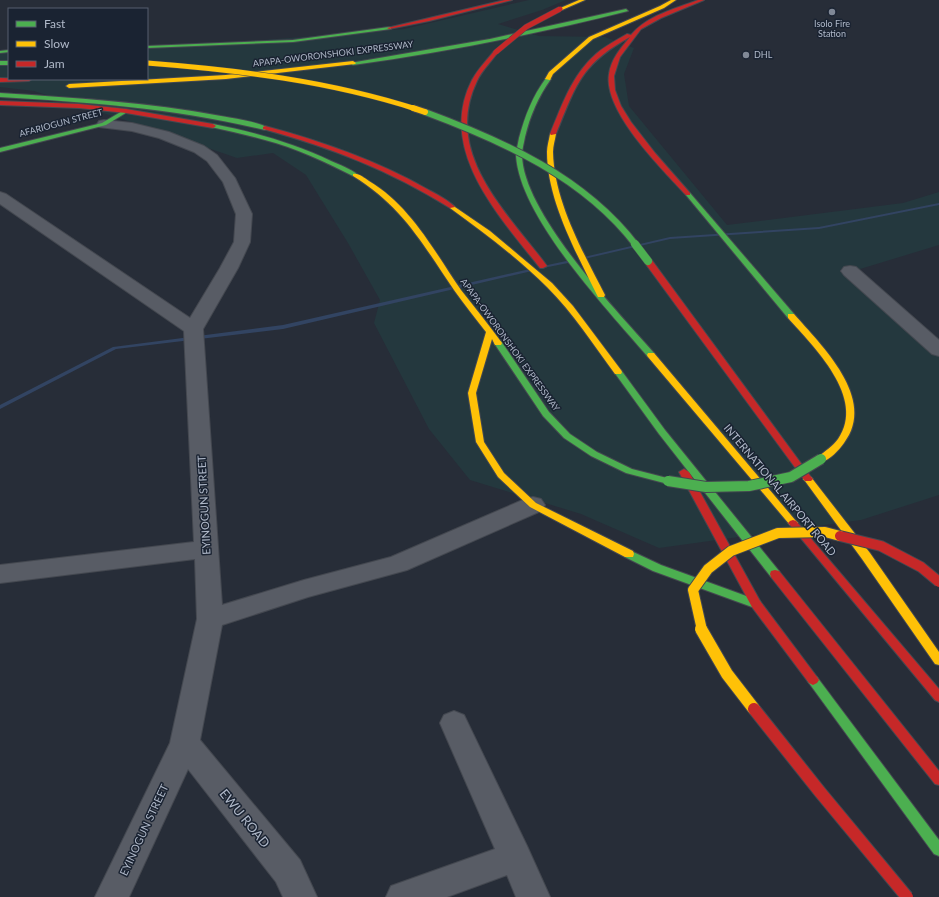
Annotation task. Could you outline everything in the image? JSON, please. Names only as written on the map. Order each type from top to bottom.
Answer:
[{"type":"main road","name":"APAPA-OWORONSHOKI EXPRESSWAY","points":[[148,47],[272,43],[347,35],[412,25],[510,0]]},
{"type":"main road","points":[[583,0],[560,9],[526,27],[496,52],[474,80],[465,105],[466,143],[476,174],[506,219],[570,308],[662,432],[939,780]]},
{"type":"main road","name":"APAPA-OWORONSHOKI EXPRESSWAY","points":[[148,74],[305,60],[426,45],[664,0]]},
{"type":"main road","points":[[590,279],[563,250],[533,202],[522,176],[519,155],[531,106],[551,74],[576,50],[592,38],[662,7],[674,0]]},
{"type":"main road","name":"APAPA-OWORONSHOKI EXPRESSWAY","points":[[0,103],[79,106],[126,111],[236,130],[281,142],[324,158],[365,180],[397,206],[422,235],[459,291],[490,331],[546,414],[567,436],[594,454],[629,471],[668,481],[706,487],[749,486],[791,477],[821,459],[838,446],[847,432],[850,414],[848,398],[843,381],[831,363],[634,131],[621,114],[614,98],[610,85],[612,65],[619,52],[640,28],[702,0]]},
{"type":"main road","name":"APAPA-OWORONSHOKI EXPRESSWAY","points":[[62,86],[131,84],[291,71],[351,64],[480,43],[549,29],[634,5]]},
{"type":"main road","points":[[590,279],[552,176],[548,148],[564,104],[578,75],[600,52],[640,28]]},
{"type":"main road","points":[[148,63],[223,69],[311,81],[384,99],[452,121],[486,136],[524,154],[578,190],[607,213],[629,235],[741,389],[866,556],[939,661]]},
{"type":"main road","points":[[0,80],[30,83]]},
{"type":"main road","points":[[0,88],[30,83]]},
{"type":"main road","points":[[0,95],[66,98],[154,106],[232,119],[297,136],[367,161],[419,187],[464,214],[519,259],[553,284]]},
{"type":"main road","name":"AFARIOGUN STREET","points":[[0,150],[104,124],[126,111]]},
{"type":"main road","name":"INTERNATIONAL AIRPORT ROAD","points":[[590,279],[603,299],[939,697]]},
{"type":"main road","points":[[490,331],[472,393],[480,442],[501,475],[533,505],[657,568],[756,604]]},
{"type":"main road","points":[[662,432],[756,604],[939,850]]},
{"type":"main road","points":[[907,897],[820,792],[727,674],[701,628],[693,590],[708,569],[731,551],[778,533],[825,532],[881,546],[921,567],[939,582]]},
{"type":"main road","points":[[866,556],[913,608]]},
{"type":"street","points":[[0,197],[194,338],[242,242],[244,214],[230,181],[212,158],[199,149],[164,135],[132,126],[104,124]]},
{"type":"street","points":[[850,271],[939,350]]},
{"type":"street","name":"EYINOGUN STREET","points":[[112,897],[185,743],[210,619],[194,338]]},
{"type":"street","points":[[210,619],[304,588],[398,564],[533,505]]},
{"type":"street","points":[[0,574],[207,549]]},
{"type":"street","points":[[454,723],[533,897]]},
{"type":"street","name":"EWU ROAD","points":[[185,743],[288,871],[300,897]]},
{"type":"street","points":[[403,897],[516,857]]},
{"type":"shaded area","points":[[529,0],[566,0],[542,10],[498,24],[539,36],[605,37],[634,48],[624,74],[629,106],[727,225],[903,203],[939,192],[939,245],[847,273],[939,355],[939,495],[861,520],[659,548],[581,514],[470,480],[429,429],[374,323],[380,300],[348,243],[306,175],[273,153],[237,158],[147,127],[34,91],[0,87],[0,53],[8,52],[8,80],[148,80],[148,49],[404,29]]},
{"type":"waterway","points":[[584,258],[670,238],[819,228],[939,204]]},
{"type":"waterway","points":[[543,267],[571,261]]},
{"type":"waterway","points":[[0,407],[115,348],[283,327],[530,270]]},
{"type":"traffic: fast","points":[[353,63],[490,41],[626,10]]},
{"type":"traffic: fast","points":[[148,47],[293,41],[389,28]]},
{"type":"traffic: fast","points":[[0,52],[8,51]]},
{"type":"traffic: fast","points":[[0,63],[8,63]]},
{"type":"traffic: fast","points":[[548,79],[532,105],[524,129],[519,155],[522,177],[533,202],[550,230],[571,259],[593,288],[651,355]]},
{"type":"traffic: fast","points":[[0,95],[67,99],[166,109],[232,120],[265,128]]},
{"type":"traffic: fast","points":[[0,150],[104,124],[126,111]]},
{"type":"traffic: fast","points":[[425,112],[488,137],[549,169],[578,189],[604,210],[628,234],[648,261]]},
{"type":"traffic: fast","points":[[213,126],[251,134],[286,144],[321,158],[355,175]]},
{"type":"traffic: fast","points":[[688,194],[791,316]]},
{"type":"traffic: fast","points":[[498,343],[546,414],[567,436],[594,454],[629,471],[668,481]]},
{"type":"traffic: fast","points":[[618,372],[662,432],[775,574]]},
{"type":"traffic: fast","points":[[668,481],[706,487],[749,486],[791,477],[821,459]]},
{"type":"traffic: fast","points":[[629,554],[657,568],[756,604]]},
{"type":"traffic: fast","points":[[813,680],[939,850]]},
{"type":"traffic: slow","points":[[560,9],[583,0]]},
{"type":"traffic: slow","points":[[548,79],[551,73],[591,38],[662,7],[674,0]]},
{"type":"traffic: slow","points":[[148,63],[218,69],[288,78],[357,92],[425,112]]},
{"type":"traffic: slow","points":[[69,86],[226,77],[353,63]]},
{"type":"traffic: slow","points":[[553,134],[550,150],[551,170],[556,192],[574,238],[601,295]]},
{"type":"traffic: slow","points":[[355,175],[372,185],[387,197],[414,226],[458,290],[498,343]]},
{"type":"traffic: slow","points":[[452,207],[488,232],[549,285],[570,308],[618,372]]},
{"type":"traffic: slow","points":[[791,316],[825,355],[836,371],[845,387],[850,403],[851,419],[843,439],[821,459]]},
{"type":"traffic: slow","points":[[490,331],[472,393],[480,442],[501,475],[533,505],[629,554]]},
{"type":"traffic: slow","points":[[651,355],[793,523]]},
{"type":"traffic: slow","points":[[808,479],[866,556],[939,661]]},
{"type":"traffic: slow","points":[[754,709],[727,674],[701,628],[693,590],[708,569],[731,551],[778,533],[825,532],[840,536]]},
{"type":"traffic: jam","points":[[389,28],[429,20],[510,0]]},
{"type":"traffic: jam","points":[[688,194],[653,154],[628,122],[619,106],[613,90],[611,76],[614,64],[622,49],[640,28],[659,17],[702,0]]},
{"type":"traffic: jam","points":[[496,52],[526,27],[560,9]]},
{"type":"traffic: jam","points":[[553,134],[566,101],[579,76],[598,54],[629,35]]},
{"type":"traffic: jam","points":[[496,52],[474,81],[470,91],[465,115],[468,153],[472,165],[484,187],[508,222],[543,266]]},
{"type":"traffic: jam","points":[[0,80],[8,80]]},
{"type":"traffic: jam","points":[[0,103],[79,106],[126,111],[213,126]]},
{"type":"traffic: jam","points":[[265,128],[354,156],[410,182],[452,207]]},
{"type":"traffic: jam","points":[[648,261],[808,479]]},
{"type":"traffic: jam","points":[[684,472],[756,604],[813,680]]},
{"type":"traffic: jam","points":[[793,523],[939,697]]},
{"type":"traffic: jam","points":[[840,536],[881,546],[921,567],[939,582]]},
{"type":"traffic: jam","points":[[775,574],[939,780]]},
{"type":"traffic: jam","points":[[754,709],[820,792],[907,897]]},
{"type":"place","name":"Isolo Fire Station","points":[[832,12]]},
{"type":"place","name":"DHL","points":[[746,55]]}]
